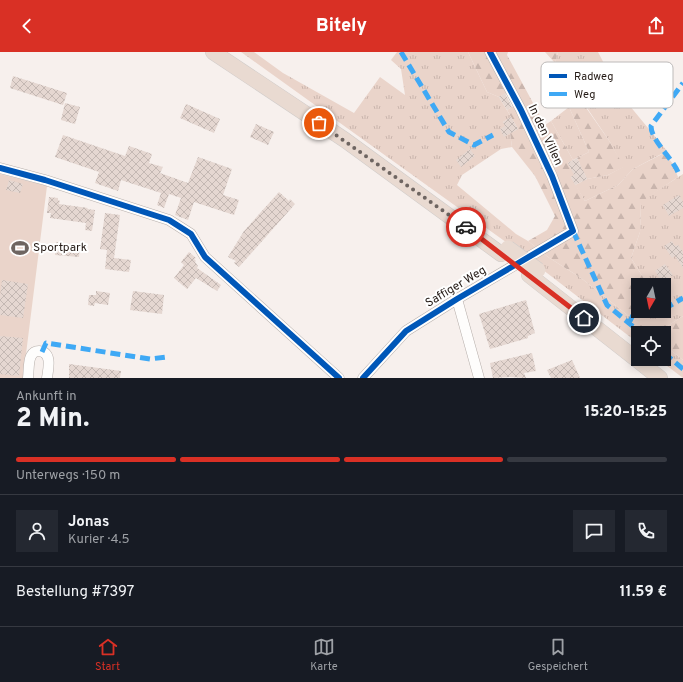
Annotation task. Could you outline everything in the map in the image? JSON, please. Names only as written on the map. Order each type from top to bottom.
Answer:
[{"type":"highway","points":[[213,52],[345,140],[505,251],[631,345]]},
{"type":"highway","points":[[229,52],[352,134],[429,189],[505,251]]},
{"type":"highway","points":[[534,272],[660,378]]},
{"type":"highway","points":[[658,366],[673,378]]},
{"type":"street","name":"In den Villen","points":[[490,52],[552,176],[573,231]]},
{"type":"street","points":[[0,168],[136,208],[175,223],[192,234],[205,257],[339,378]]},
{"type":"street","name":"Saffiger Weg","points":[[363,378],[406,331],[457,299],[573,231]]},
{"type":"street","points":[[457,299],[479,378]]},
{"type":"street","points":[[28,378],[30,357],[37,351],[46,354],[48,358],[46,378]]},
{"type":"green space","points":[[241,52],[254,52],[283,73],[354,113],[380,77],[405,95],[401,69],[391,60],[397,52],[468,52],[487,92],[499,97],[511,117],[503,122],[510,133],[512,147],[501,149],[462,175],[457,185],[516,234],[581,278],[631,318],[671,318],[671,278],[644,278],[631,258],[640,232],[641,201],[683,174],[683,316],[668,326],[631,326],[631,338],[521,253]]},
{"type":"green space","points":[[468,52],[508,52],[507,55],[545,125],[551,121],[573,160],[568,163],[571,169],[580,164],[577,158],[589,152],[569,108],[586,108],[610,142],[624,167],[608,175],[587,179],[583,171],[571,177],[585,201],[618,185],[633,169],[664,153],[673,164],[678,177],[641,202],[640,232],[631,258],[644,278],[631,278],[631,317],[581,278],[548,257],[528,241],[547,230],[555,216],[535,176],[512,147],[510,133],[518,129],[507,110],[515,105],[508,92],[499,97],[487,92]]},
{"type":"green space","points":[[545,52],[558,52],[554,62]]},
{"type":"green space","points":[[558,52],[598,52],[603,62],[555,62]]},
{"type":"green space","points":[[569,108],[589,152],[573,160],[551,121]]},
{"type":"green space","points":[[587,108],[632,108],[667,151],[633,169],[618,185],[585,201],[575,185],[587,179],[608,175],[623,167],[610,142]]},
{"type":"green space","name":"Sportpark","points":[[0,174],[47,186],[23,378],[0,378]]},
{"type":"green space","points":[[683,316],[683,360],[671,351],[671,326],[668,326]]},
{"type":"green space","points":[[671,351],[683,360],[683,378],[667,366],[671,366]]},
{"type":"building","points":[[13,76],[67,93],[63,105],[10,88]]},
{"type":"building","points":[[505,93],[512,107],[507,110],[499,97]]},
{"type":"building","points":[[65,103],[80,107],[75,124],[61,120]]},
{"type":"building","points":[[186,104],[220,119],[214,133],[180,118]]},
{"type":"building","points":[[511,117],[518,129],[504,137],[500,129],[505,126],[503,122]]},
{"type":"building","points":[[256,124],[274,132],[268,145],[250,137]]},
{"type":"building","points":[[63,135],[125,156],[129,146],[152,154],[149,163],[163,167],[160,173],[188,183],[198,157],[232,169],[223,195],[239,200],[234,215],[194,202],[188,220],[175,215],[181,198],[169,194],[164,208],[157,205],[161,193],[121,180],[118,191],[95,183],[99,172],[55,157]]},
{"type":"building","points":[[470,149],[475,156],[461,167],[456,160]]},
{"type":"building","points":[[577,158],[587,179],[575,185],[571,177],[574,175],[568,163]]},
{"type":"building","points":[[9,180],[23,184],[20,193],[6,190]]},
{"type":"building","points":[[279,192],[295,204],[239,267],[234,263],[236,261],[228,257],[244,231]]},
{"type":"building","points":[[679,195],[683,202],[683,208],[669,216],[663,205]]},
{"type":"building","points":[[49,197],[58,198],[60,201],[59,204],[95,210],[92,231],[85,230],[86,223],[50,218],[51,213],[47,213]]},
{"type":"building","points":[[105,213],[120,215],[114,258],[131,260],[129,272],[105,269],[107,250],[100,249]]},
{"type":"building","points":[[672,241],[675,246],[678,245],[683,252],[683,268],[675,256],[672,258],[664,246]]},
{"type":"building","points":[[56,242],[80,245],[79,257],[55,255]]},
{"type":"building","points":[[189,252],[196,258],[194,259],[198,266],[197,268],[221,285],[217,291],[196,278],[187,289],[174,278],[184,265],[181,262]]},
{"type":"building","points":[[665,264],[673,275],[668,278],[659,278],[655,271]]},
{"type":"building","points":[[2,280],[28,284],[23,318],[0,315]]},
{"type":"building","points":[[96,291],[110,293],[108,305],[95,303],[94,306],[88,305],[89,295],[96,295]]},
{"type":"building","points":[[133,291],[164,295],[162,314],[130,310]]},
{"type":"building","points":[[526,300],[535,333],[528,336],[528,338],[490,349],[479,314]]},
{"type":"building","points":[[0,336],[23,338],[19,376],[0,374]]},
{"type":"building","points":[[532,353],[536,371],[524,373],[526,378],[493,378],[490,363]]},
{"type":"building","points":[[572,360],[580,378],[551,378],[547,370]]},
{"type":"building","points":[[69,364],[121,371],[120,378],[69,378]]},
{"type":"marked path","points":[[401,52],[449,132],[474,145],[493,135]]},
{"type":"marked path","points":[[673,96],[683,83]]},
{"type":"marked path","points":[[664,108],[651,126],[652,131],[654,137],[678,172]]},
{"type":"marked path","points":[[573,231],[607,305],[632,326]]},
{"type":"marked path","points":[[671,305],[683,298]]},
{"type":"marked path","points":[[629,323],[632,318]]},
{"type":"marked path","points":[[42,352],[46,343],[150,359],[166,357]]},
{"type":"marked path","points":[[671,359],[683,369]]},
{"type":"cycle path","points":[[363,378],[406,331],[457,299],[573,231],[552,176],[521,110],[490,52]]},
{"type":"cycle path","points":[[0,168],[45,180],[169,220],[191,234],[205,257],[339,378]]},
{"type":"way so far","points":[[319,123],[402,180],[466,227]]},
{"type":"place","name":"Sportpark","points":[[20,248]]},
{"type":"route","points":[[466,227],[584,318]]}]
